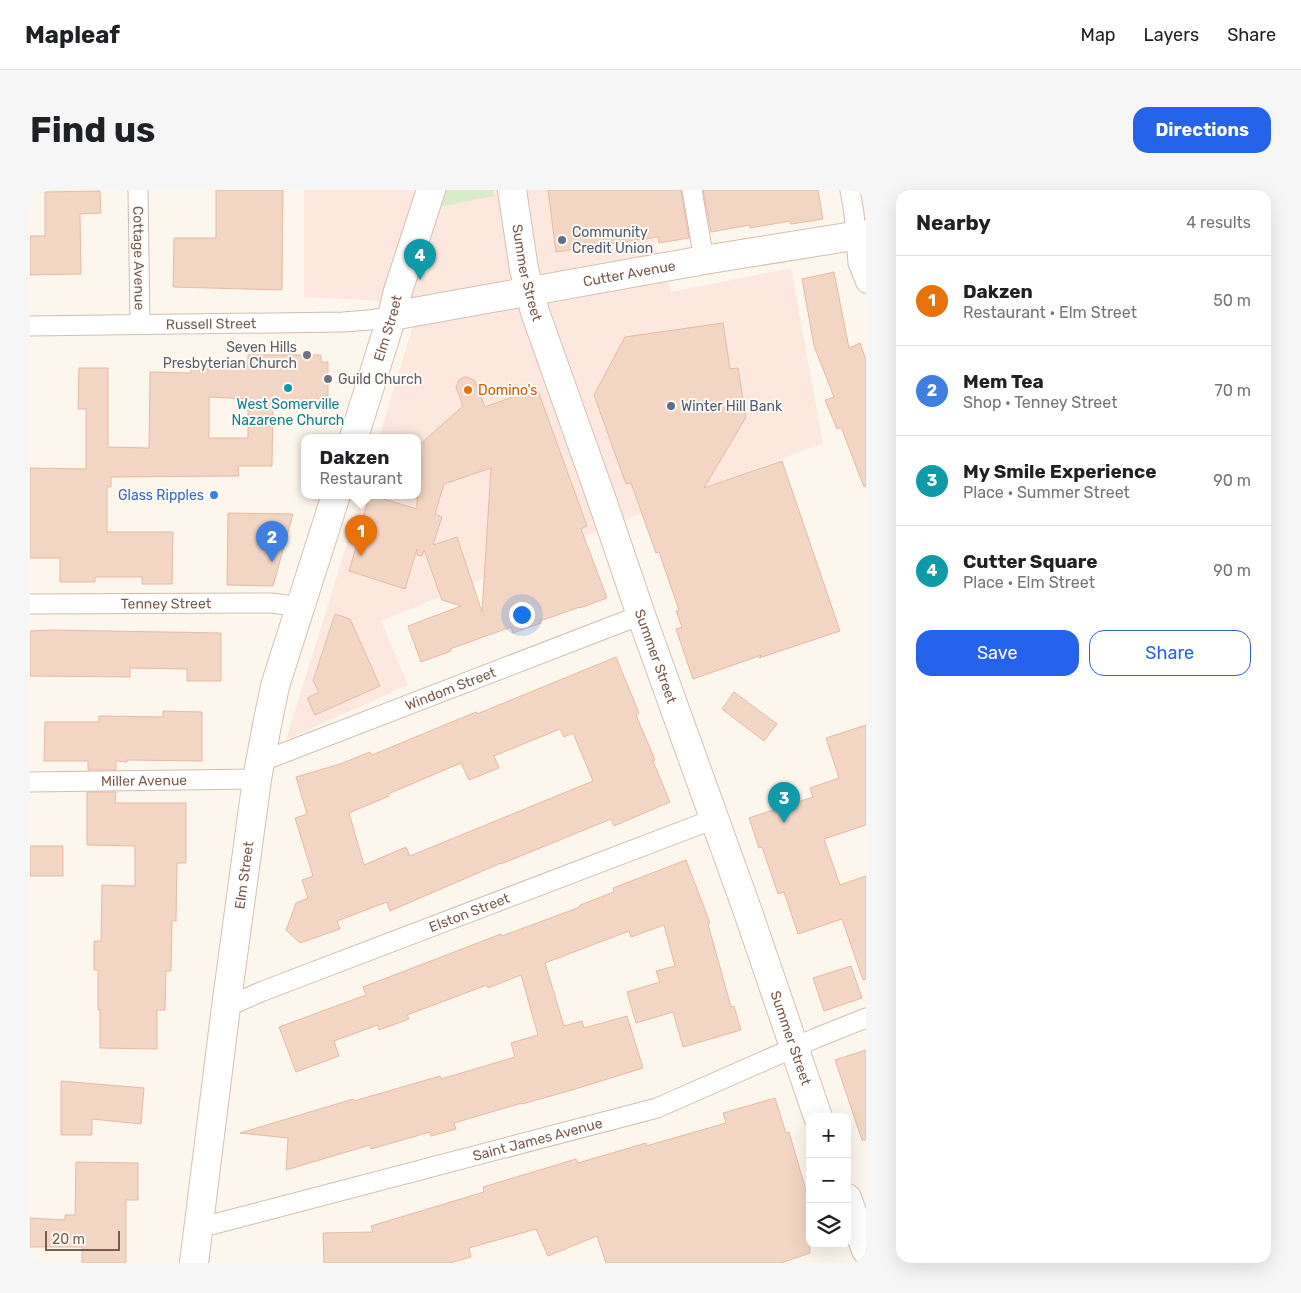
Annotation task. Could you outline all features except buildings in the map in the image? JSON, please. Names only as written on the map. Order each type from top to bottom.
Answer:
[{"type":"main road","name":"Elm Street","points":[[355,434],[431,190]]},
{"type":"main road","name":"Summer Street","points":[[512,190],[524,269],[535,312],[640,615],[748,912],[817,1113]]},
{"type":"main road","name":"Cutter Avenue","points":[[392,316],[704,260],[861,235]]},
{"type":"main road","name":"Elm Street","points":[[194,1263],[226,1006],[259,771],[275,686],[335,499]]},
{"type":"main road","points":[[849,1203],[866,1250]]},
{"type":"street","name":"Cottage Avenue","points":[[138,190],[140,324]]},
{"type":"street","points":[[692,190],[704,260]]},
{"type":"street","points":[[850,190],[861,235],[858,263],[866,284]]},
{"type":"street","name":"Russell Street","points":[[30,326],[342,322],[392,316]]},
{"type":"street","name":"Tenney Street","points":[[30,604],[272,603],[301,607]]},
{"type":"street","name":"Windom Street","points":[[259,771],[640,615]]},
{"type":"street","name":"Miller Avenue","points":[[30,782],[259,771]]},
{"type":"street","name":"Elston Street","points":[[226,1006],[714,819]]},
{"type":"street","name":"Saint James Avenue","points":[[199,1228],[657,1108],[866,1018]]},
{"type":"shaded area","points":[[304,190],[648,190],[655,245],[671,292],[791,268],[823,443],[622,521],[381,621],[408,685],[286,740],[361,499],[421,499],[421,434],[380,434],[420,303],[304,297]]},
{"type":"green space","points":[[446,190],[493,190],[494,196],[439,207]]},
{"type":"place","name":"Community Credit Union","points":[[562,240]]},
{"type":"place","name":"Cutter Square","points":[[420,280]]},
{"type":"place","name":"Seven Hills Presbyterian Church","points":[[307,355]]},
{"type":"place","name":"Guild Church","points":[[328,379]]},
{"type":"place","name":"West Somerville Nazarene Church","points":[[288,388]]},
{"type":"place","name":"Domino's","points":[[468,390]]},
{"type":"place","name":"Winter Hill Bank","points":[[671,406]]},
{"type":"place","name":"Glass Ripples","points":[[214,495]]},
{"type":"place","name":"Dakzen","points":[[361,556]]},
{"type":"place","name":"Mem Tea","points":[[272,562]]},
{"type":"place","name":"My Smile Experience","points":[[784,823]]}]
